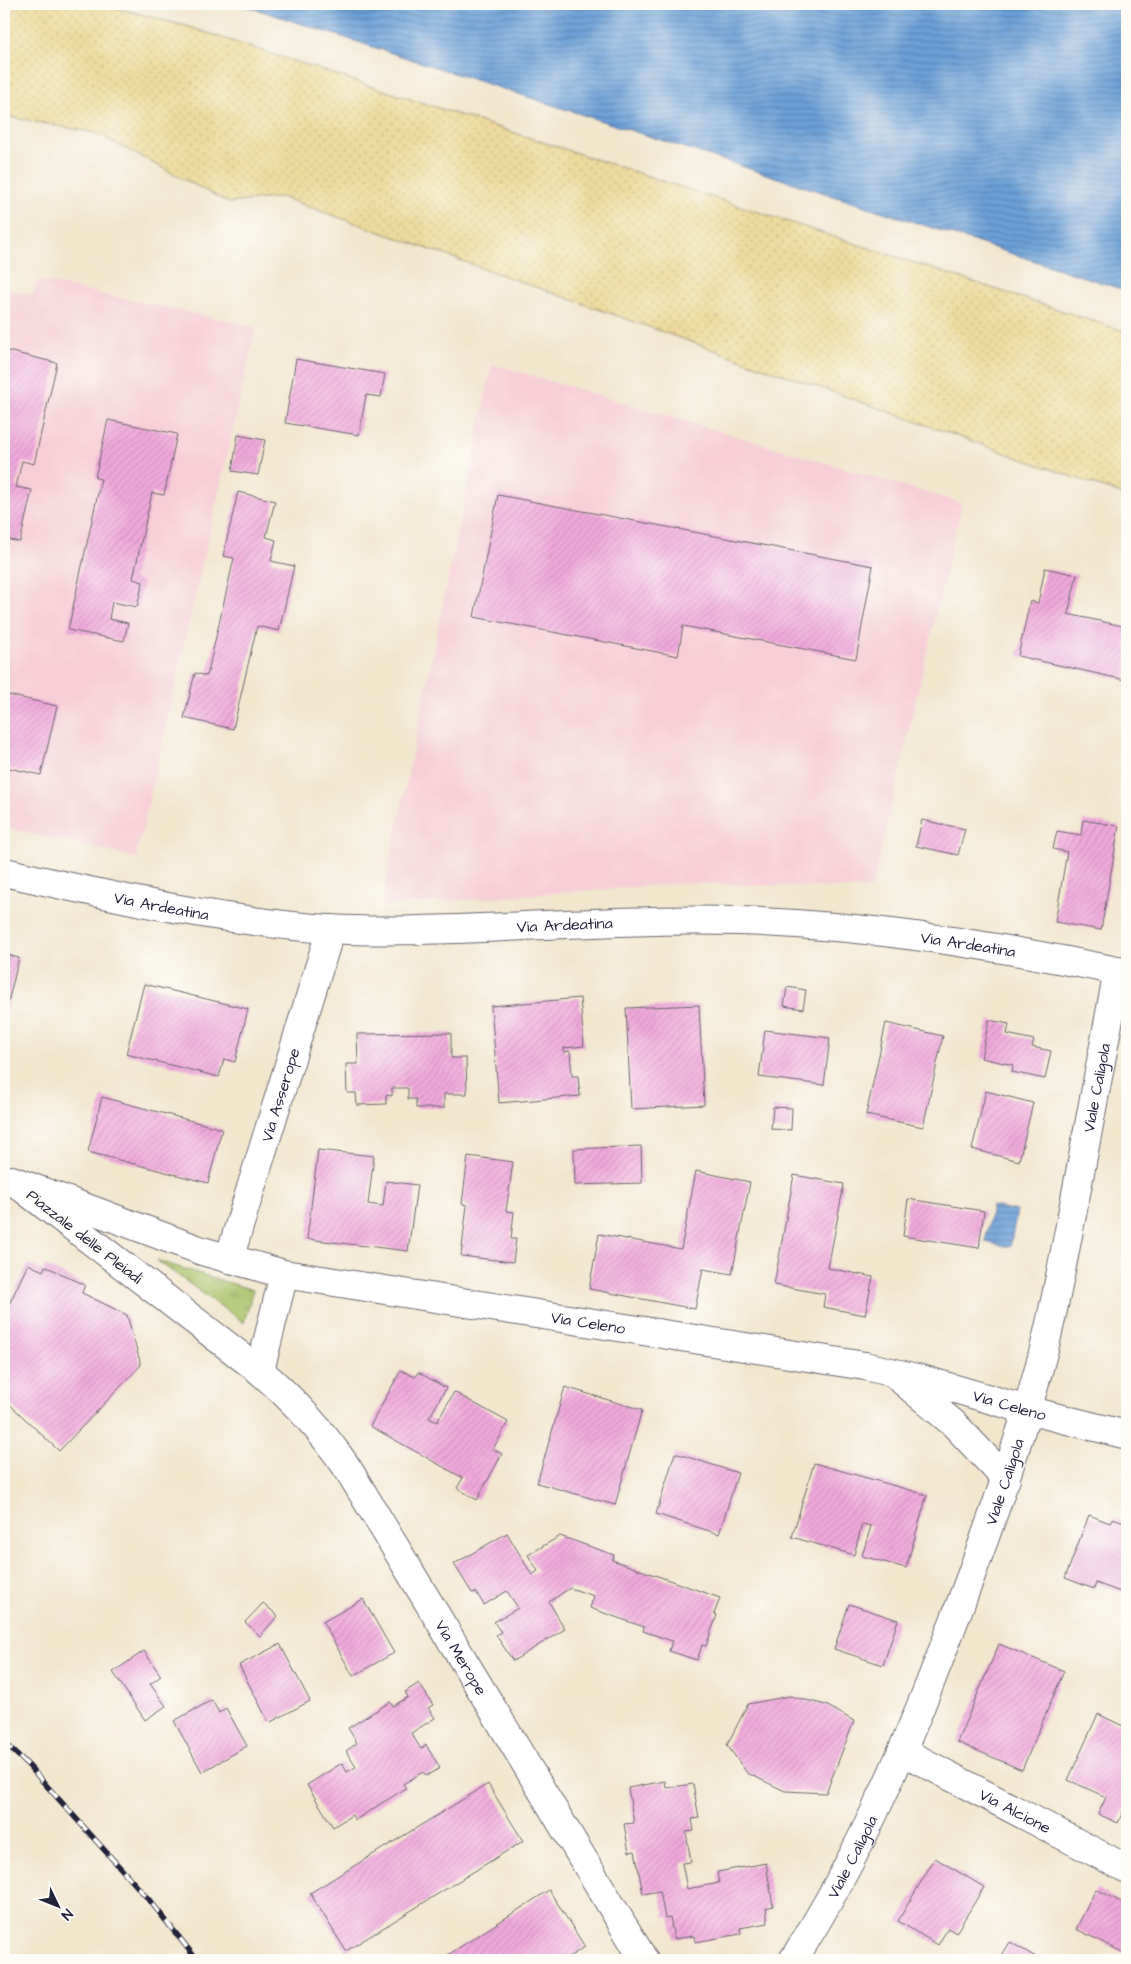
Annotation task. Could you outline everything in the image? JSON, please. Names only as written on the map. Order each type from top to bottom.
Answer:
[{"type":"street","name":"Via Ardeatina","points":[[4,872],[154,906],[276,925],[331,929],[444,929],[628,922],[738,921],[891,932],[988,947],[1123,972]]},
{"type":"street","name":"Via Asserope","points":[[229,1259],[331,929]]},
{"type":"street","name":"Viale Caligola","points":[[793,1960],[848,1864],[902,1751],[951,1631],[1006,1479],[1027,1410],[1056,1296],[1123,972]]},
{"type":"street","name":"Piazzale delle Pleiadi","points":[[8,1178],[229,1259],[284,1274]]},
{"type":"street","name":"Piazzale delle Pleiadi","points":[[8,1178],[260,1371]]},
{"type":"street","name":"Via Celeno","points":[[284,1274],[828,1360],[892,1372],[1027,1410],[1127,1435]]},
{"type":"street","points":[[260,1371],[284,1274]]},
{"type":"street","name":"Via Merope","points":[[260,1371],[286,1394],[310,1420],[348,1469],[644,1960]]},
{"type":"street","name":"Via Celeno","points":[[892,1372],[923,1396],[954,1424],[1006,1479]]},
{"type":"street","name":"Via Alcione","points":[[902,1751],[1127,1869]]},
{"type":"shaded area","points":[[37,280],[256,327],[136,858],[4,827],[4,290],[33,295]]},
{"type":"shaded area","points":[[492,364],[962,503],[872,889],[689,883],[381,906]]},
{"type":"green space","points":[[156,1260],[253,1290],[244,1323]]},
{"type":"sand","points":[[4,4],[102,4],[186,26],[1127,332],[1127,496],[281,197],[229,203],[96,133],[4,116]]},
{"type":"water","points":[[240,4],[1127,4],[1127,291]]},
{"type":"water","points":[[992,1206],[1017,1211],[1010,1247],[985,1242]]},
{"type":"building","points":[[4,350],[57,363],[34,464],[22,461],[16,487],[32,490],[20,542],[6,539],[5,547]]},
{"type":"building","points":[[296,359],[385,374],[381,397],[366,395],[359,435],[285,423]]},
{"type":"building","points":[[108,420],[177,434],[164,495],[152,493],[133,579],[143,582],[137,607],[112,602],[109,619],[128,623],[124,641],[68,630],[101,479],[95,478]]},
{"type":"building","points":[[238,435],[265,440],[258,475],[232,471]]},
{"type":"building","points":[[238,492],[275,501],[266,537],[276,540],[271,561],[294,566],[279,631],[257,626],[233,729],[184,718],[195,673],[207,676],[234,558],[223,556]]},
{"type":"building","points":[[498,495],[873,566],[856,659],[683,626],[678,656],[474,617]]},
{"type":"building","points":[[1045,568],[1077,575],[1068,614],[1127,627],[1127,667],[1125,680],[1018,656],[1030,601],[1038,603]]},
{"type":"building","points":[[4,694],[57,706],[41,775],[4,767]]},
{"type":"building","points":[[922,820],[965,829],[958,855],[916,846]]},
{"type":"building","points":[[1083,820],[1119,826],[1101,930],[1055,922],[1067,852],[1053,849],[1057,831],[1081,835]]},
{"type":"building","points":[[4,954],[19,958],[4,1019]]},
{"type":"building","points":[[144,984],[248,1009],[235,1062],[224,1059],[219,1077],[126,1054]]},
{"type":"building","points":[[787,987],[806,990],[803,1009],[784,1006]]},
{"type":"building","points":[[580,998],[584,1046],[564,1048],[564,1052],[570,1051],[572,1076],[578,1076],[580,1096],[499,1103],[491,1006]]},
{"type":"building","points":[[699,1005],[704,1105],[631,1109],[626,1008]]},
{"type":"building","points":[[989,1020],[1009,1024],[1007,1034],[1034,1040],[1032,1047],[1051,1051],[1045,1079],[1012,1072],[1013,1065],[981,1058]]},
{"type":"building","points":[[886,1023],[943,1036],[923,1127],[866,1115]]},
{"type":"building","points":[[765,1030],[830,1038],[824,1085],[759,1077]]},
{"type":"building","points":[[451,1033],[451,1058],[466,1058],[467,1094],[444,1094],[444,1108],[416,1108],[416,1099],[408,1099],[408,1088],[392,1088],[392,1096],[386,1095],[386,1104],[357,1105],[356,1093],[347,1093],[346,1064],[358,1064],[357,1034]]},
{"type":"building","points":[[986,1091],[1033,1103],[1019,1161],[972,1149]]},
{"type":"building","points":[[102,1097],[222,1129],[208,1183],[88,1152]]},
{"type":"building","points":[[773,1107],[792,1108],[791,1130],[771,1129]]},
{"type":"building","points":[[641,1146],[642,1183],[575,1185],[574,1149]]},
{"type":"building","points":[[318,1150],[374,1156],[368,1204],[383,1206],[386,1181],[417,1185],[408,1251],[307,1239]]},
{"type":"building","points":[[468,1156],[513,1162],[506,1211],[514,1212],[511,1239],[516,1239],[513,1262],[461,1256],[467,1205],[462,1204]]},
{"type":"building","points":[[696,1171],[750,1182],[732,1274],[703,1269],[695,1309],[589,1289],[599,1234],[681,1249]]},
{"type":"building","points":[[794,1175],[844,1184],[828,1268],[873,1277],[865,1315],[823,1307],[825,1294],[774,1285]]},
{"type":"building","points":[[908,1199],[984,1211],[979,1248],[903,1236]]},
{"type":"building","points":[[28,1264],[43,1271],[45,1266],[85,1285],[82,1293],[127,1315],[141,1365],[59,1451],[4,1399],[4,1315]]},
{"type":"building","points":[[401,1370],[415,1377],[418,1372],[446,1388],[429,1418],[437,1422],[454,1392],[508,1422],[493,1449],[502,1454],[477,1500],[457,1488],[463,1478],[370,1426]]},
{"type":"building","points":[[565,1387],[642,1410],[615,1505],[537,1483]]},
{"type":"building","points":[[675,1453],[738,1473],[719,1534],[656,1514]]},
{"type":"building","points":[[814,1463],[927,1495],[906,1568],[862,1556],[871,1526],[862,1524],[854,1555],[792,1537]]},
{"type":"building","points":[[1089,1515],[1110,1523],[1113,1518],[1127,1523],[1127,1582],[1123,1593],[1096,1583],[1094,1589],[1065,1578]]},
{"type":"building","points":[[507,1533],[532,1575],[538,1571],[528,1555],[560,1536],[614,1555],[612,1560],[720,1598],[714,1614],[717,1615],[706,1646],[702,1645],[697,1660],[669,1651],[672,1641],[643,1631],[644,1627],[590,1608],[594,1596],[570,1588],[549,1602],[565,1629],[513,1661],[496,1635],[501,1632],[494,1622],[518,1608],[507,1591],[484,1605],[476,1592],[472,1593],[454,1564]]},
{"type":"building","points":[[363,1599],[394,1653],[353,1676],[323,1622]]},
{"type":"building","points":[[263,1603],[278,1616],[260,1636],[245,1622]]},
{"type":"building","points":[[849,1604],[898,1620],[883,1665],[834,1649]]},
{"type":"building","points":[[280,1644],[310,1701],[269,1723],[239,1665]]},
{"type":"building","points":[[999,1644],[1064,1671],[1022,1770],[957,1742]]},
{"type":"building","points":[[144,1651],[161,1676],[150,1684],[166,1706],[145,1720],[113,1672]]},
{"type":"building","points":[[419,1683],[433,1705],[428,1708],[435,1718],[411,1733],[421,1749],[426,1745],[440,1768],[426,1776],[423,1772],[403,1784],[406,1788],[355,1820],[352,1815],[333,1827],[307,1785],[342,1763],[347,1772],[356,1767],[346,1751],[357,1743],[348,1728],[390,1702],[393,1706],[408,1697],[405,1692]]},
{"type":"building","points":[[790,1696],[826,1705],[854,1721],[826,1793],[785,1791],[747,1773],[727,1745],[748,1704]]},
{"type":"building","points":[[212,1700],[219,1713],[226,1708],[247,1746],[202,1772],[174,1721]]},
{"type":"building","points":[[1098,1714],[1127,1728],[1127,1803],[1118,1823],[1098,1814],[1106,1797],[1068,1780]]},
{"type":"building","points":[[665,1781],[666,1788],[693,1784],[699,1818],[692,1819],[694,1831],[686,1832],[691,1862],[682,1863],[687,1889],[719,1883],[717,1872],[766,1863],[773,1906],[766,1908],[768,1923],[740,1928],[741,1934],[695,1942],[694,1936],[674,1939],[670,1917],[665,1918],[660,1891],[643,1894],[635,1851],[629,1852],[624,1824],[634,1823],[628,1788]]},
{"type":"building","points":[[488,1784],[523,1841],[346,1951],[310,1893]]},
{"type":"building","points":[[935,1858],[984,1887],[956,1933],[948,1928],[938,1945],[898,1921]]},
{"type":"building","points":[[1096,1889],[1127,1905],[1127,1947],[1124,1953],[1076,1929]]},
{"type":"building","points":[[549,1890],[585,1947],[564,1960],[440,1960]]},
{"type":"building","points":[[1010,1942],[1041,1960],[999,1960]]},
{"type":"railway","points":[[4,1742],[29,1766],[151,1902],[197,1960]]}]
